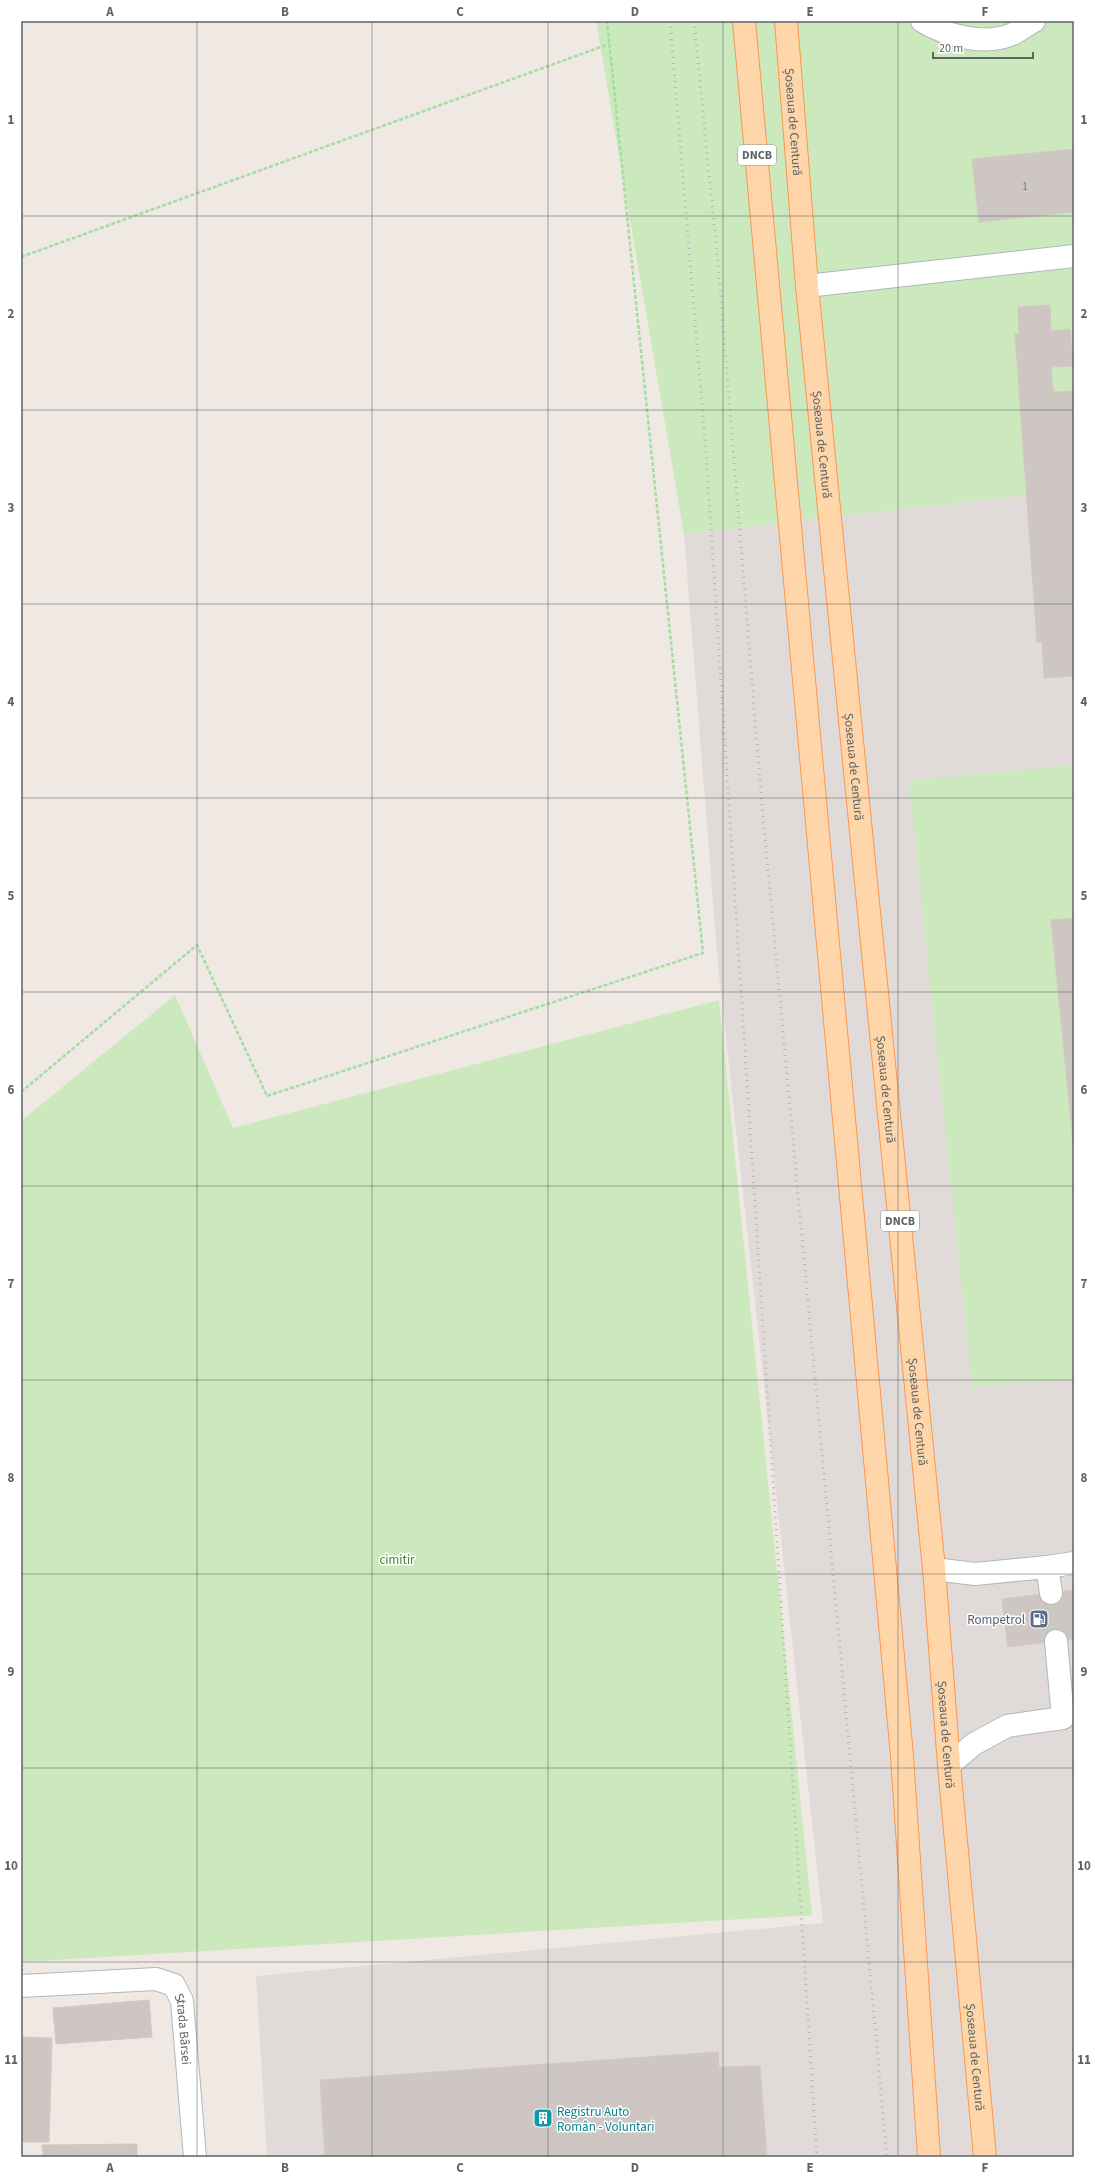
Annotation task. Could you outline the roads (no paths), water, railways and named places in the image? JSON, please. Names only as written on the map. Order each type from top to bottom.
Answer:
[{"type":"main road","name":"DNCB","points":[[744,21],[902,1756],[929,2157]]},
{"type":"main road","name":"Șoseaua de Centură","points":[[786,21],[807,286],[934,1569],[949,1765],[985,2157]]},
{"type":"street","points":[[922,21],[936,30],[991,39],[1012,34],[1034,21]]},
{"type":"street","points":[[807,286],[1074,256]]},
{"type":"street","points":[[934,1569],[976,1574],[1074,1563]]},
{"type":"street","points":[[1047,1567],[1051,1593]]},
{"type":"street","points":[[949,1765],[974,1744],[1007,1726],[1068,1717],[1056,1641]]},
{"type":"street","name":"Strada Bârsei","points":[[21,1986],[156,1979],[174,1985],[182,2001],[195,2157]]},
{"type":"tunnel","points":[[1051,1593],[1056,1641]]},
{"type":"railway","points":[[670,21],[706,452],[817,2157]]},
{"type":"railway","points":[[694,21],[719,274],[762,805],[887,2157]]},
{"type":"place","name":"Rompetrol","points":[[1039,1619]]},
{"type":"place","name":"Registru Auto Român - Voluntari","points":[[543,2118]]},
{"type":"park label","name":"cimitir","points":[[397,1559]]}]
